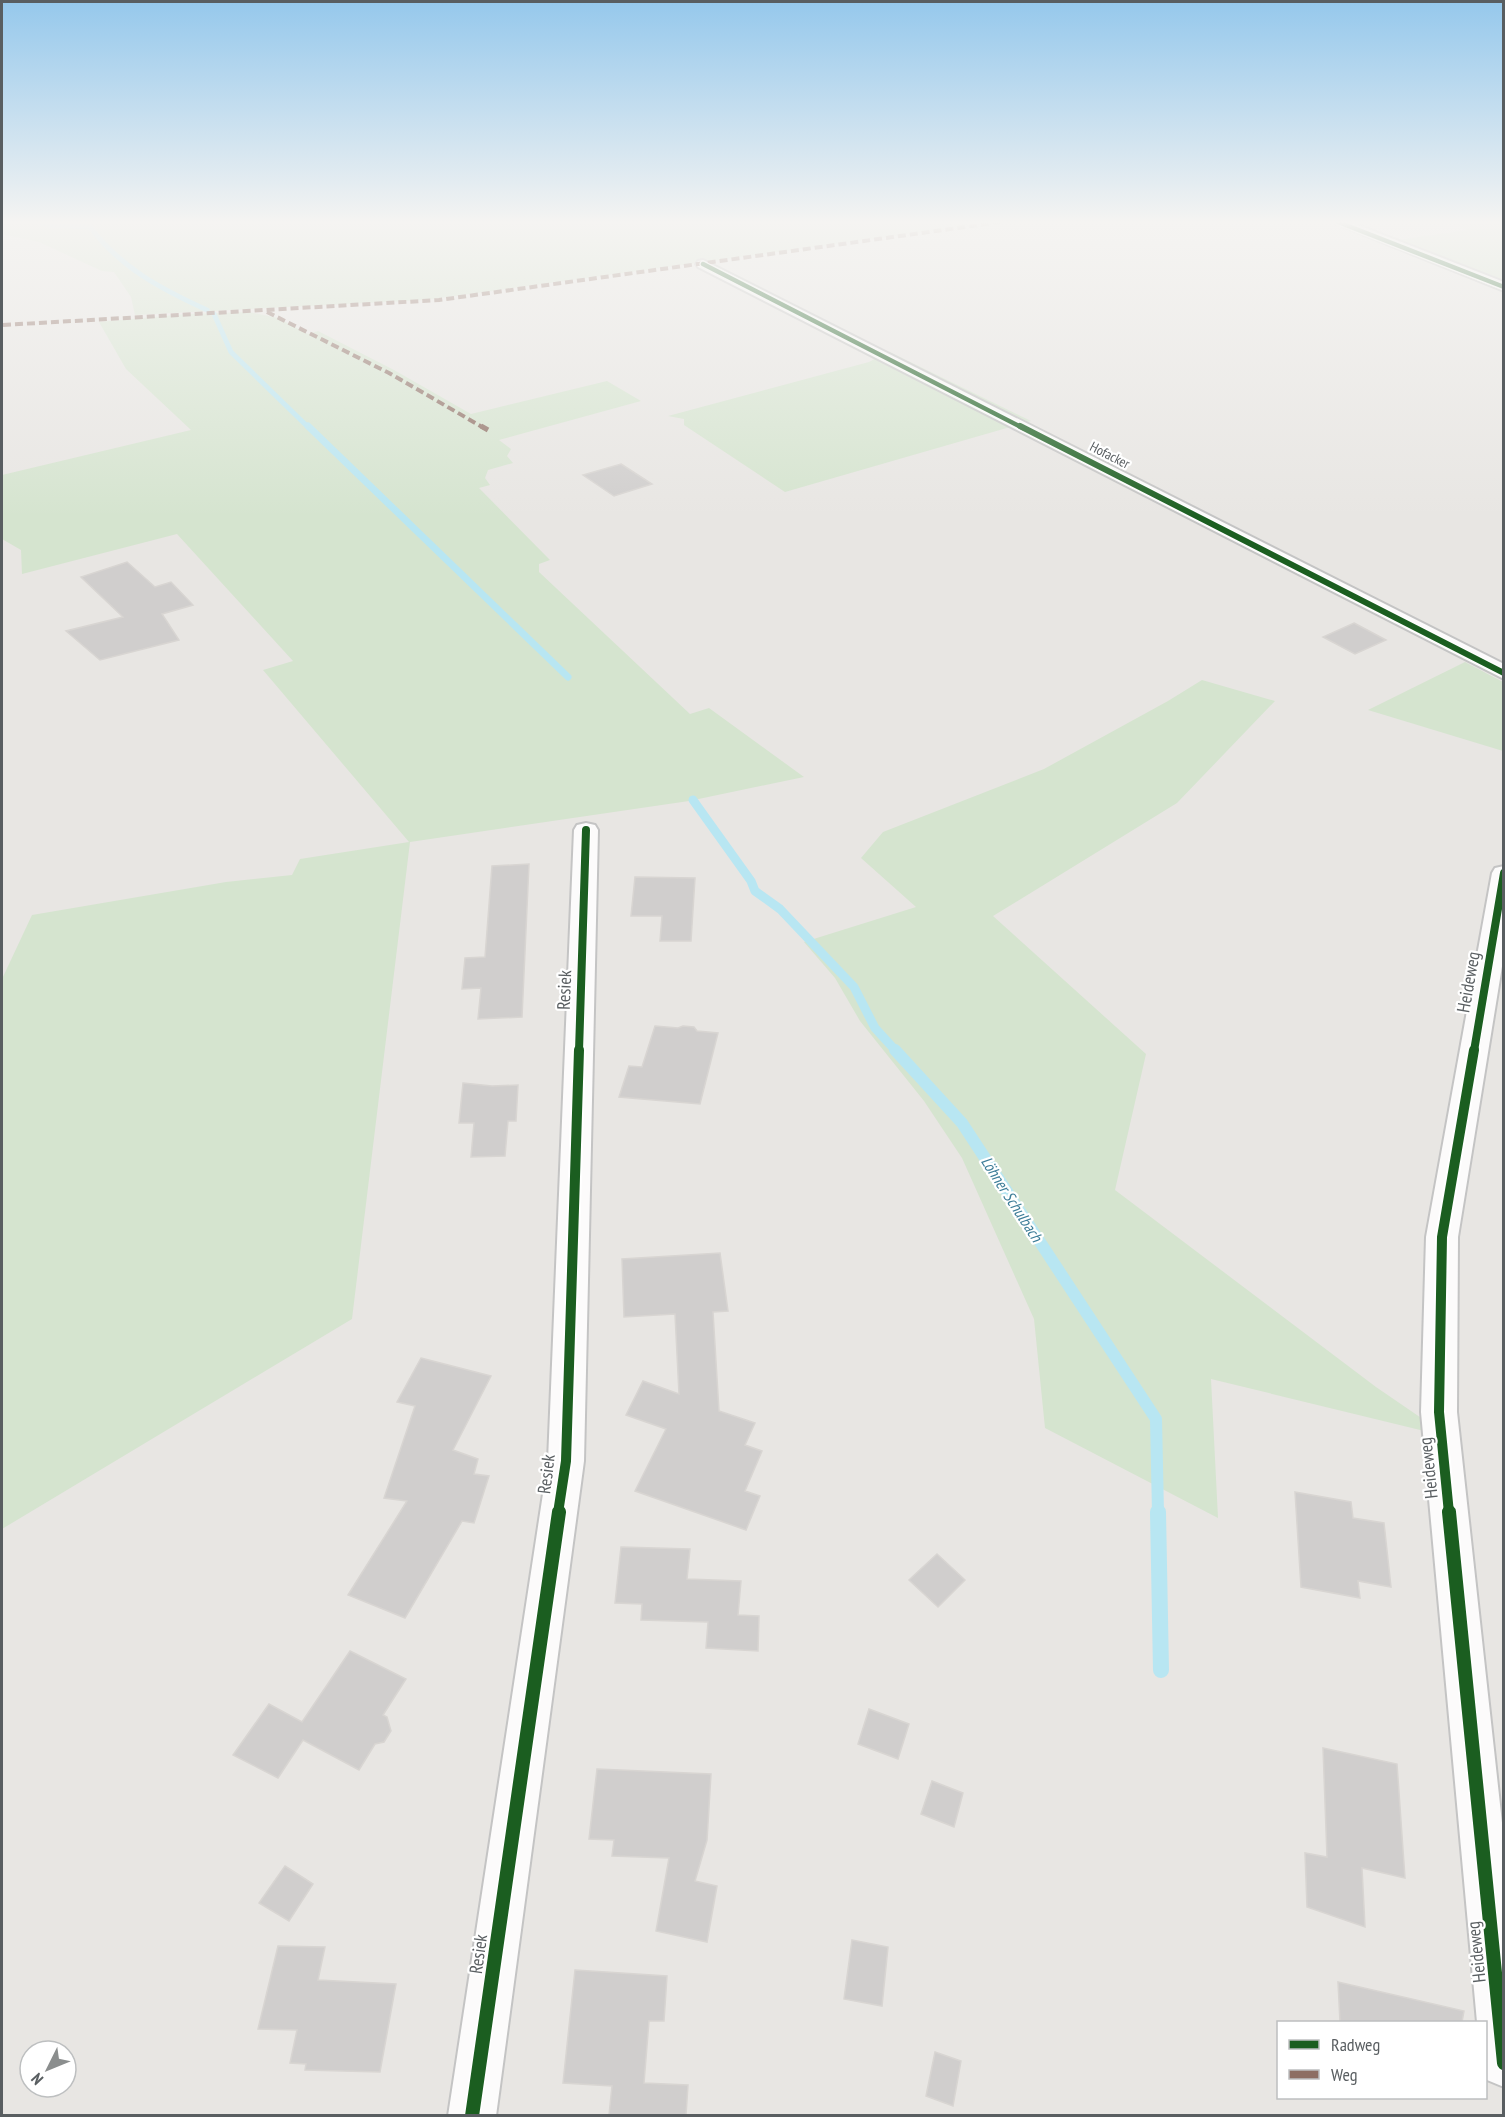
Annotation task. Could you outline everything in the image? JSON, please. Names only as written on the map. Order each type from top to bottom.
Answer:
[{"type":"street","name":"Hofacker","points":[[810,319],[1503,673]]},
{"type":"street","name":"Resiek","points":[[472,2115],[566,1461],[586,830]]},
{"type":"street","name":"Heideweg","points":[[1503,873],[1442,1237],[1439,1412],[1503,2063]]},
{"type":"green space","points":[[134,319],[279,319],[308,334],[318,331],[394,370],[471,414],[607,381],[641,401],[499,440],[511,449],[507,456],[513,463],[488,470],[485,478],[490,485],[479,488],[550,560],[539,564],[539,572],[690,714],[709,708],[804,777],[689,801],[410,842],[352,1319],[2,1529],[2,979],[32,915],[226,882],[292,875],[300,859],[409,842],[263,670],[293,661],[177,534],[22,574],[21,550],[2,539],[2,475],[191,430],[126,369],[99,322]]},
{"type":"green space","points":[[890,352],[1031,421],[785,492],[684,425],[684,419],[668,416],[869,362],[878,355]]},
{"type":"green space","points":[[1465,662],[1503,682],[1503,751],[1368,710]]},
{"type":"green space","points":[[1202,680],[1275,701],[1177,803],[993,916],[1146,1054],[1115,1190],[1376,1387],[1449,1437],[1211,1379],[1218,1518],[1045,1428],[1034,1319],[962,1158],[924,1101],[860,1021],[835,978],[804,942],[916,907],[861,858],[883,832],[1044,769]]},
{"type":"building","points":[[621,464],[652,484],[614,496],[583,475]]},
{"type":"building","points":[[127,562],[155,587],[171,582],[193,605],[162,614],[179,640],[100,660],[66,631],[123,617],[81,577]]},
{"type":"building","points":[[1354,623],[1386,640],[1355,654],[1323,637]]},
{"type":"building","points":[[529,864],[522,1017],[478,1019],[481,988],[462,989],[465,958],[485,957],[492,866]]},
{"type":"building","points":[[635,877],[695,878],[691,941],[660,941],[662,916],[631,916]]},
{"type":"building","points":[[655,1026],[694,1027],[697,1031],[718,1033],[700,1104],[619,1097],[629,1066],[642,1067]]},
{"type":"building","points":[[463,1083],[492,1086],[518,1085],[516,1121],[508,1121],[505,1156],[471,1157],[474,1123],[459,1123]]},
{"type":"building","points":[[720,1253],[728,1311],[713,1312],[719,1411],[755,1423],[745,1445],[762,1451],[745,1491],[760,1496],[746,1530],[635,1491],[666,1429],[626,1415],[643,1381],[679,1394],[675,1314],[624,1317],[622,1259]]},
{"type":"building","points":[[421,1358],[491,1376],[453,1450],[478,1459],[474,1474],[489,1476],[474,1523],[462,1521],[405,1618],[348,1595],[407,1501],[384,1498],[415,1406],[397,1402]]},
{"type":"building","points":[[1295,1492],[1351,1502],[1353,1518],[1384,1523],[1391,1587],[1358,1581],[1360,1598],[1301,1587]]},
{"type":"building","points":[[621,1547],[690,1549],[687,1579],[741,1581],[738,1615],[759,1616],[758,1651],[706,1648],[708,1622],[641,1620],[642,1604],[615,1603]]},
{"type":"building","points":[[937,1554],[965,1580],[938,1607],[909,1580]]},
{"type":"building","points":[[350,1651],[406,1679],[383,1715],[387,1717],[391,1731],[384,1742],[375,1744],[359,1770],[303,1740],[278,1778],[233,1755],[269,1704],[302,1722]]},
{"type":"building","points":[[869,1709],[909,1724],[898,1759],[858,1744]]},
{"type":"building","points":[[1323,1748],[1397,1764],[1405,1878],[1362,1868],[1365,1927],[1307,1907],[1305,1853],[1327,1857]]},
{"type":"building","points":[[597,1769],[711,1774],[707,1840],[695,1881],[717,1886],[707,1942],[656,1931],[669,1858],[612,1856],[614,1840],[589,1839]]},
{"type":"building","points":[[932,1781],[963,1793],[954,1827],[921,1814]]},
{"type":"building","points":[[285,1866],[313,1884],[289,1921],[259,1903]]},
{"type":"building","points":[[852,1940],[888,1947],[882,2006],[844,1999]]},
{"type":"building","points":[[278,1946],[325,1947],[318,1980],[396,1984],[380,2072],[305,2070],[306,2064],[290,2063],[297,2030],[258,2029]]},
{"type":"building","points":[[575,1970],[667,1976],[664,2021],[649,2021],[644,2083],[688,2085],[686,2115],[609,2115],[612,2086],[563,2083]]},
{"type":"building","points":[[1338,1982],[1464,2011],[1462,2021],[1340,2021]]},
{"type":"building","points":[[935,2052],[961,2061],[953,2106],[926,2096]]},
{"type":"waterway","points":[[216,319],[231,352],[309,428]]},
{"type":"waterway","points":[[308,426],[568,677]]},
{"type":"waterway","name":"Löhner Schulbach","points":[[693,800],[751,881],[755,891],[780,909],[854,987],[875,1028],[896,1051]]},
{"type":"waterway","name":"Löhner Schulbach","points":[[895,1050],[962,1123],[1156,1419],[1158,1513]]},
{"type":"waterway","name":"Löhner Schulbach","points":[[1158,1512],[1161,1670]]},
{"type":"marked path","points":[[3,325],[111,319]]},
{"type":"marked path","points":[[281,319],[389,373],[488,430]]},
{"type":"cycle path","points":[[810,319],[1504,673]]},
{"type":"cycle path","points":[[472,2116],[566,1461],[586,830]]},
{"type":"cycle path","points":[[1504,873],[1442,1237],[1439,1412],[1504,2063]]}]
